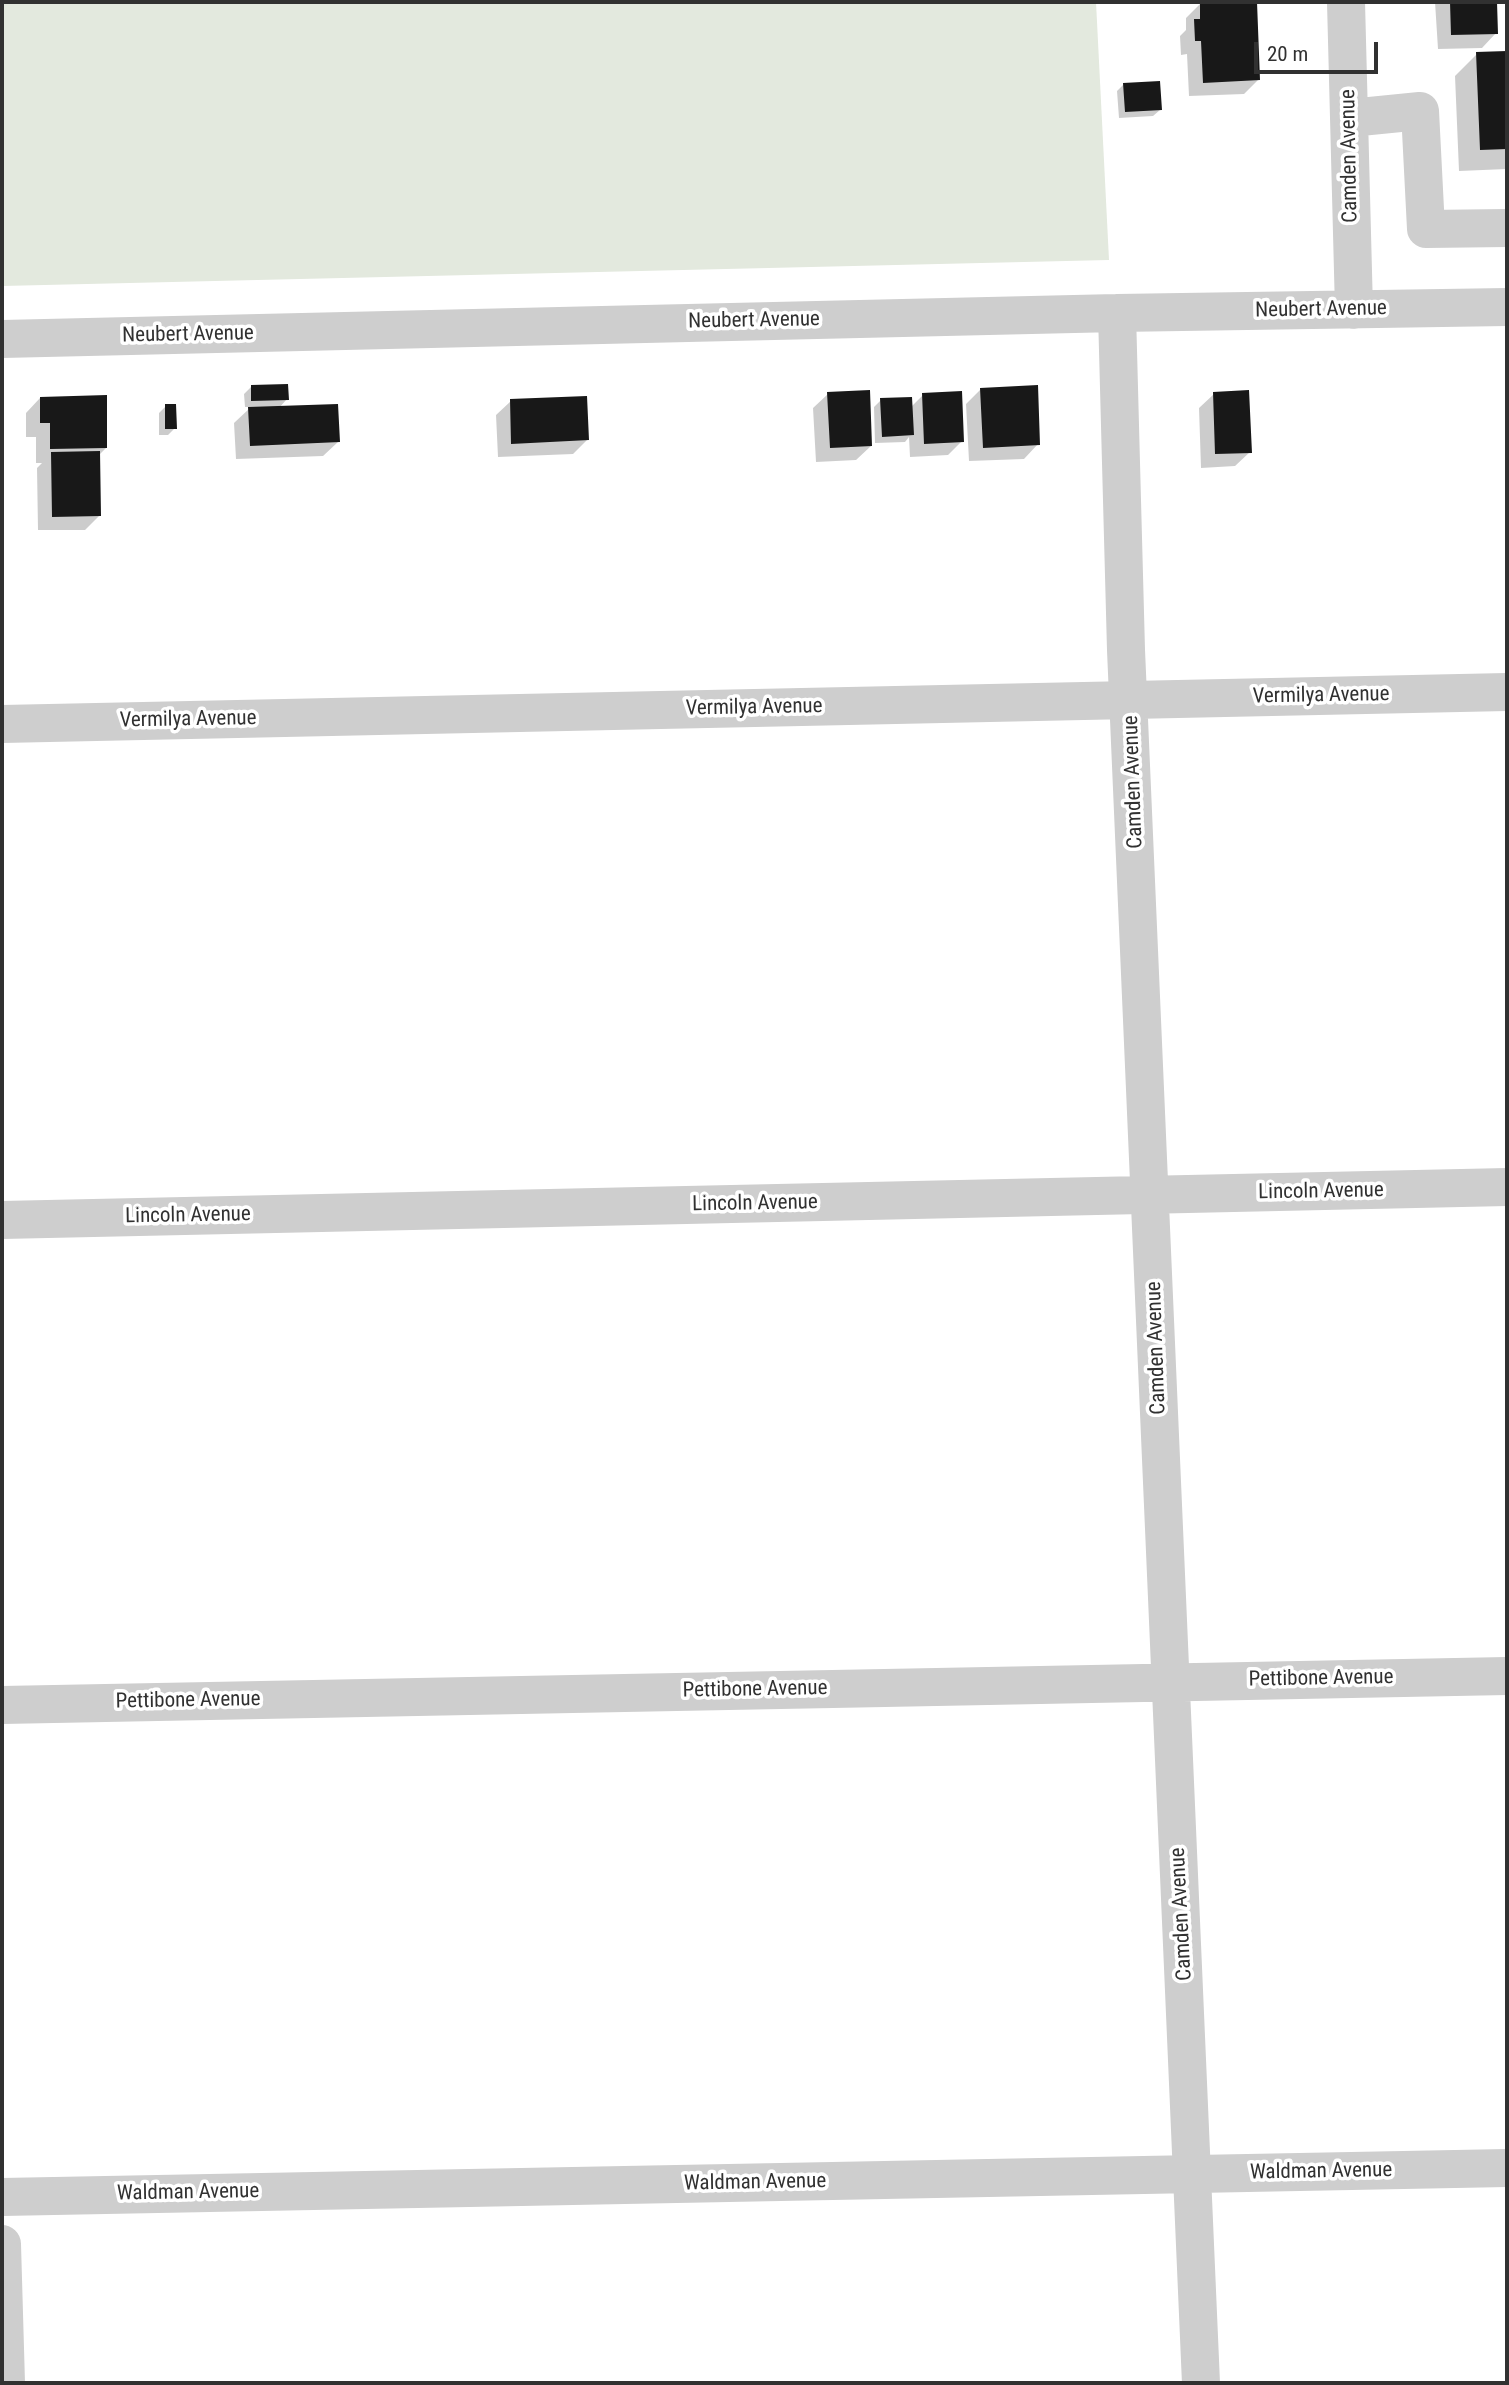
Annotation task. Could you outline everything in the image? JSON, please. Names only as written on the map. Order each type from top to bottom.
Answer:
[{"type":"street","name":"Camden Avenue","points":[[1346,2],[1354,310]]},
{"type":"street","points":[[1350,118],[1420,111],[1426,229],[1507,228]]},
{"type":"street","name":"Neubert Avenue","points":[[2,339],[1117,313],[1507,307]]},
{"type":"street","name":"Camden Avenue","points":[[1117,313],[1126,650],[1170,1682],[1195,2174],[1201,2383]]},
{"type":"street","name":"Vermilya Avenue","points":[[2,724],[1507,692]]},
{"type":"street","name":"Lincoln Avenue","points":[[2,1220],[1507,1187]]},
{"type":"street","name":"Pettibone Avenue","points":[[2,1704],[1507,1676]]},
{"type":"street","name":"Waldman Avenue","points":[[2,2197],[1507,2168]]},
{"type":"street","points":[[2,2244],[6,2383]]},
{"type":"shaded area","points":[[2,2],[1096,2],[1109,260],[2,286]]},
{"type":"building","points":[[1200,2],[1257,2],[1260,80],[1203,83],[1201,41],[1195,41],[1194,19],[1200,19]]},
{"type":"building","points":[[1450,2],[1497,2],[1498,34],[1451,35]]},
{"type":"building","points":[[1507,51],[1507,149],[1480,150],[1476,52]]},
{"type":"building","points":[[1160,81],[1162,110],[1125,112],[1123,83]]},
{"type":"building","points":[[288,384],[289,400],[251,401],[251,385]]},
{"type":"building","points":[[1038,385],[1040,445],[983,448],[980,388]]},
{"type":"building","points":[[870,390],[872,446],[830,448],[827,392]]},
{"type":"building","points":[[1249,390],[1252,453],[1215,454],[1213,392]]},
{"type":"building","points":[[962,391],[964,442],[924,444],[922,393]]},
{"type":"building","points":[[107,395],[107,448],[50,449],[50,423],[40,423],[40,397]]},
{"type":"building","points":[[587,396],[589,440],[511,444],[510,399]]},
{"type":"building","points":[[912,397],[914,435],[882,437],[880,398]]},
{"type":"building","points":[[165,404],[176,404],[177,429],[165,429]]},
{"type":"building","points":[[338,404],[340,442],[250,446],[248,407]]},
{"type":"building","points":[[100,451],[101,516],[52,517],[51,452]]}]
